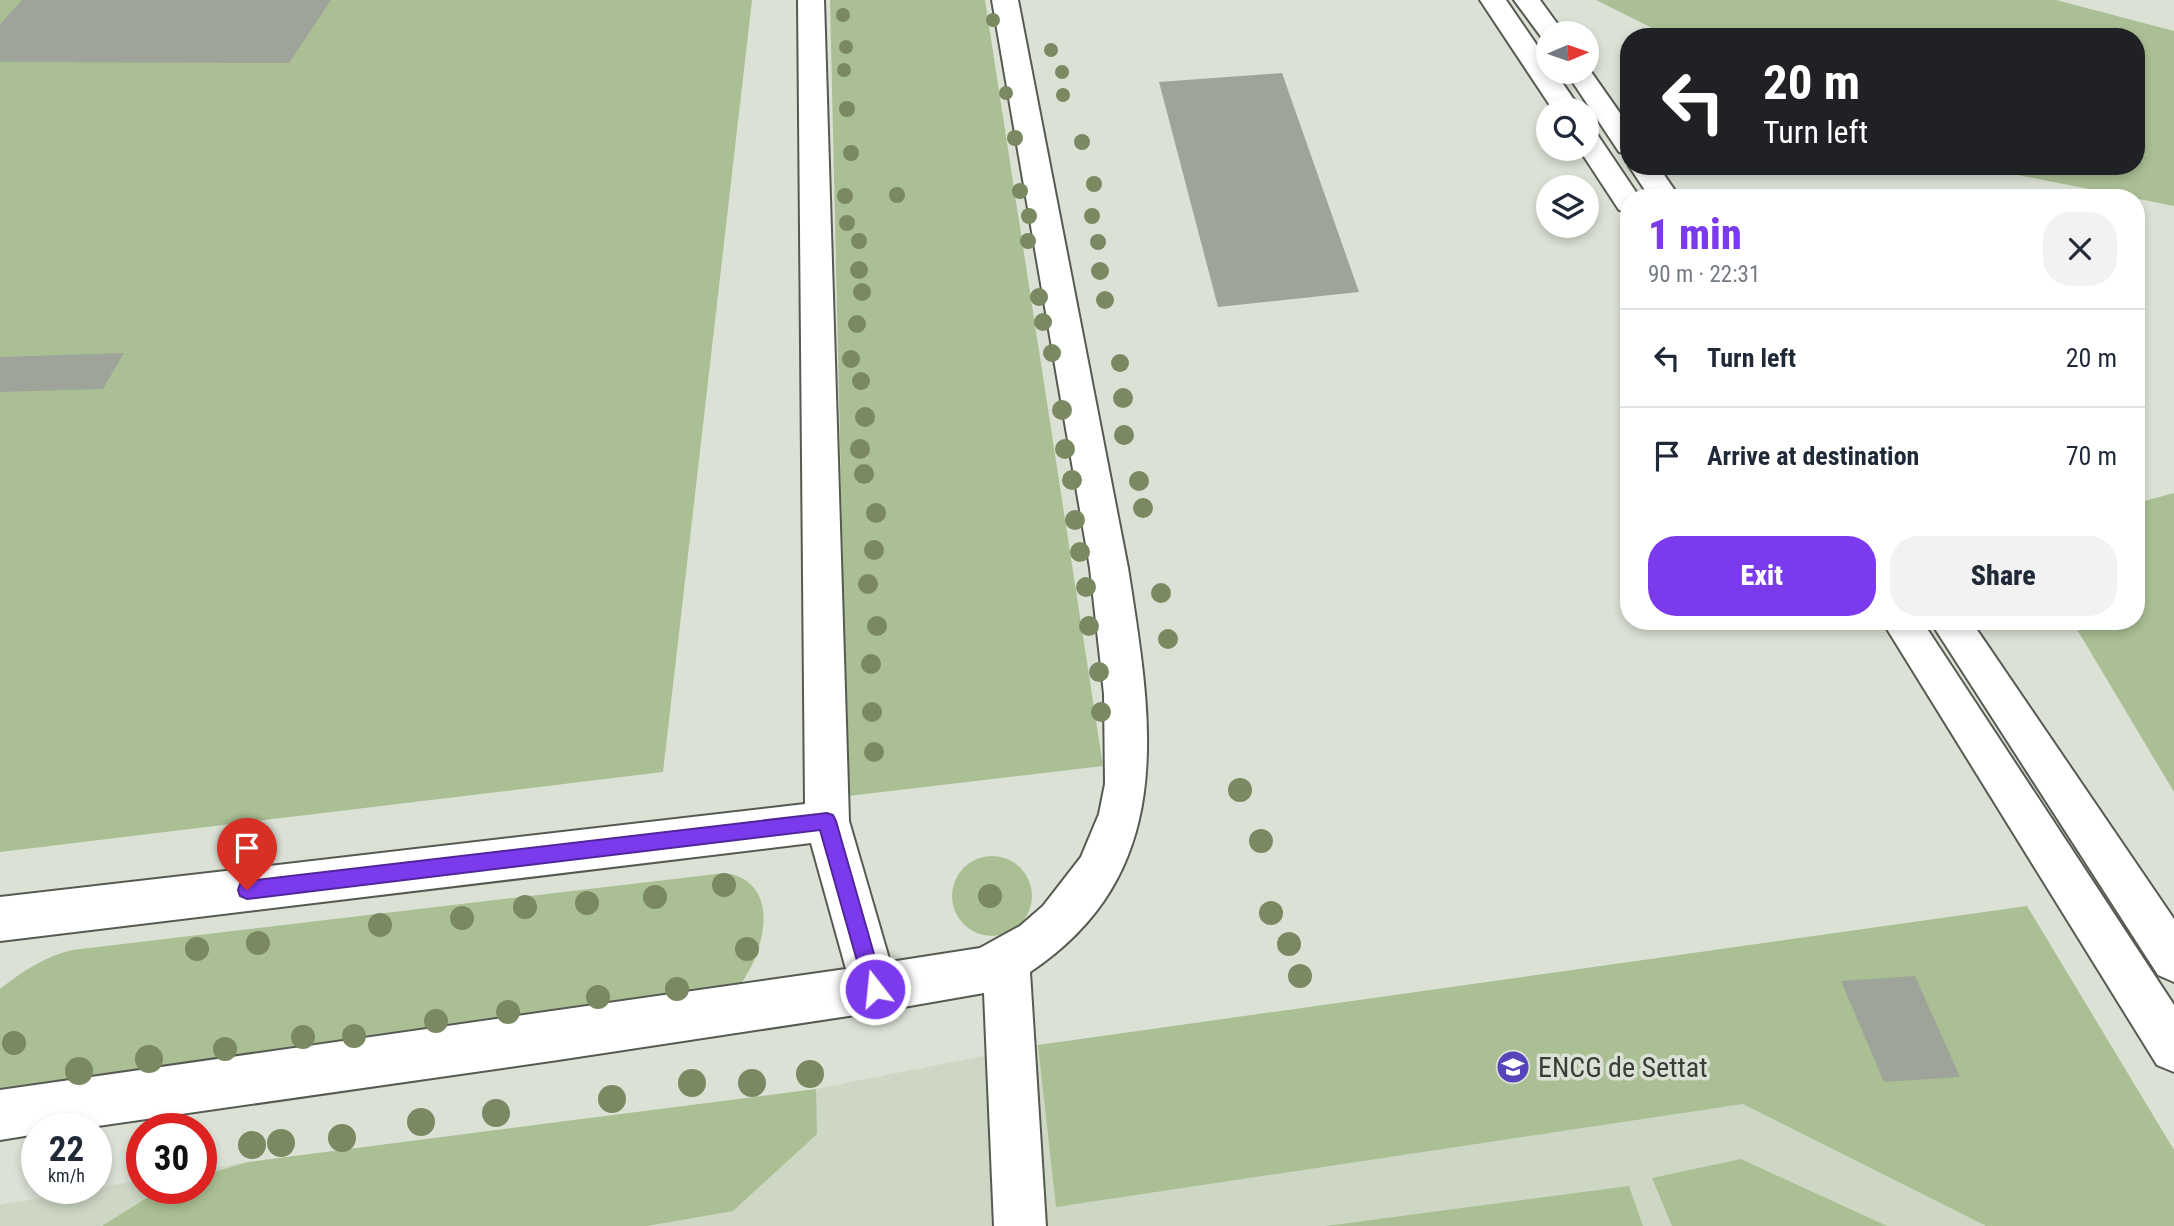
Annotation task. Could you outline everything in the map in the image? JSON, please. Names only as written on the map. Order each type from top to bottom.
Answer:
[{"type":"street","points":[[811,0],[827,821],[875,989]]},
{"type":"street","points":[[0,1115],[875,989],[982,971],[1006,962],[1055,926],[1094,878],[1113,834],[1126,784],[1126,718],[1120,633],[1105,538],[1004,0]]},
{"type":"street","points":[[1493,0],[1559,98]]},
{"type":"street","points":[[1527,0],[1542,21]]},
{"type":"street","points":[[1587,84],[1620,133]]},
{"type":"street","points":[[1599,159],[1620,190]]},
{"type":"street","points":[[1907,630],[2174,1048]]},
{"type":"street","points":[[1955,630],[2174,959]]},
{"type":"street","points":[[1,921],[827,821]]},
{"type":"street","points":[[1006,962],[1020,1226]]},
{"type":"shaded area","name":"ENCG de Settat","points":[[2013,924],[2174,1191],[2174,1226],[0,1226],[0,1205],[21,1201],[21,1204],[112,1204],[112,1185],[126,1183],[126,1204],[217,1204],[217,1167],[816,1089],[1038,1045]]},
{"type":"green space","points":[[0,0],[752,0],[663,772],[0,852]]},
{"type":"green space","points":[[830,0],[985,0],[1103,766],[848,796]]},
{"type":"green space","points":[[1596,0],[2056,0],[2174,31],[2174,206],[2145,200],[2145,189],[2089,189],[2018,175],[2145,175],[2145,28],[1652,28]]},
{"type":"green space","points":[[2174,493],[2174,792],[2077,630],[2145,630],[2145,501]]},
{"type":"green space","points":[[992,856],[1007,859],[1020,868],[1029,881],[1032,896],[1029,911],[1020,924],[1007,933],[992,936],[977,933],[964,924],[955,911],[952,896],[955,881],[964,868],[977,859]]},
{"type":"green space","points":[[725,873],[744,879],[756,890],[764,921],[756,957],[739,986],[0,1103],[0,989],[34,965],[62,953]]},
{"type":"green space","points":[[2027,906],[2174,1150],[2174,1226],[1986,1226],[1743,1104],[1056,1207],[1038,1045]]},
{"type":"green space","points":[[816,1089],[817,1134],[733,1211],[647,1226],[102,1226],[137,1204],[217,1204],[217,1171],[248,1162]]},
{"type":"green space","points":[[1741,1159],[1887,1226],[1672,1226],[1652,1178]]},
{"type":"green space","points":[[1629,1186],[1643,1226],[1326,1226]]},
{"type":"building","points":[[22,0],[331,0],[289,63],[0,62],[0,24]]},
{"type":"building","points":[[1282,73],[1359,292],[1218,307],[1159,82]]},
{"type":"building","points":[[124,353],[103,389],[0,392],[0,357]]},
{"type":"building","points":[[1915,976],[1960,1077],[1884,1082],[1841,981]]},
{"type":"place","name":"ENCG de Settat","points":[[1513,1067]]},
{"type":"route","points":[[247,890],[827,821],[875,989]]}]
